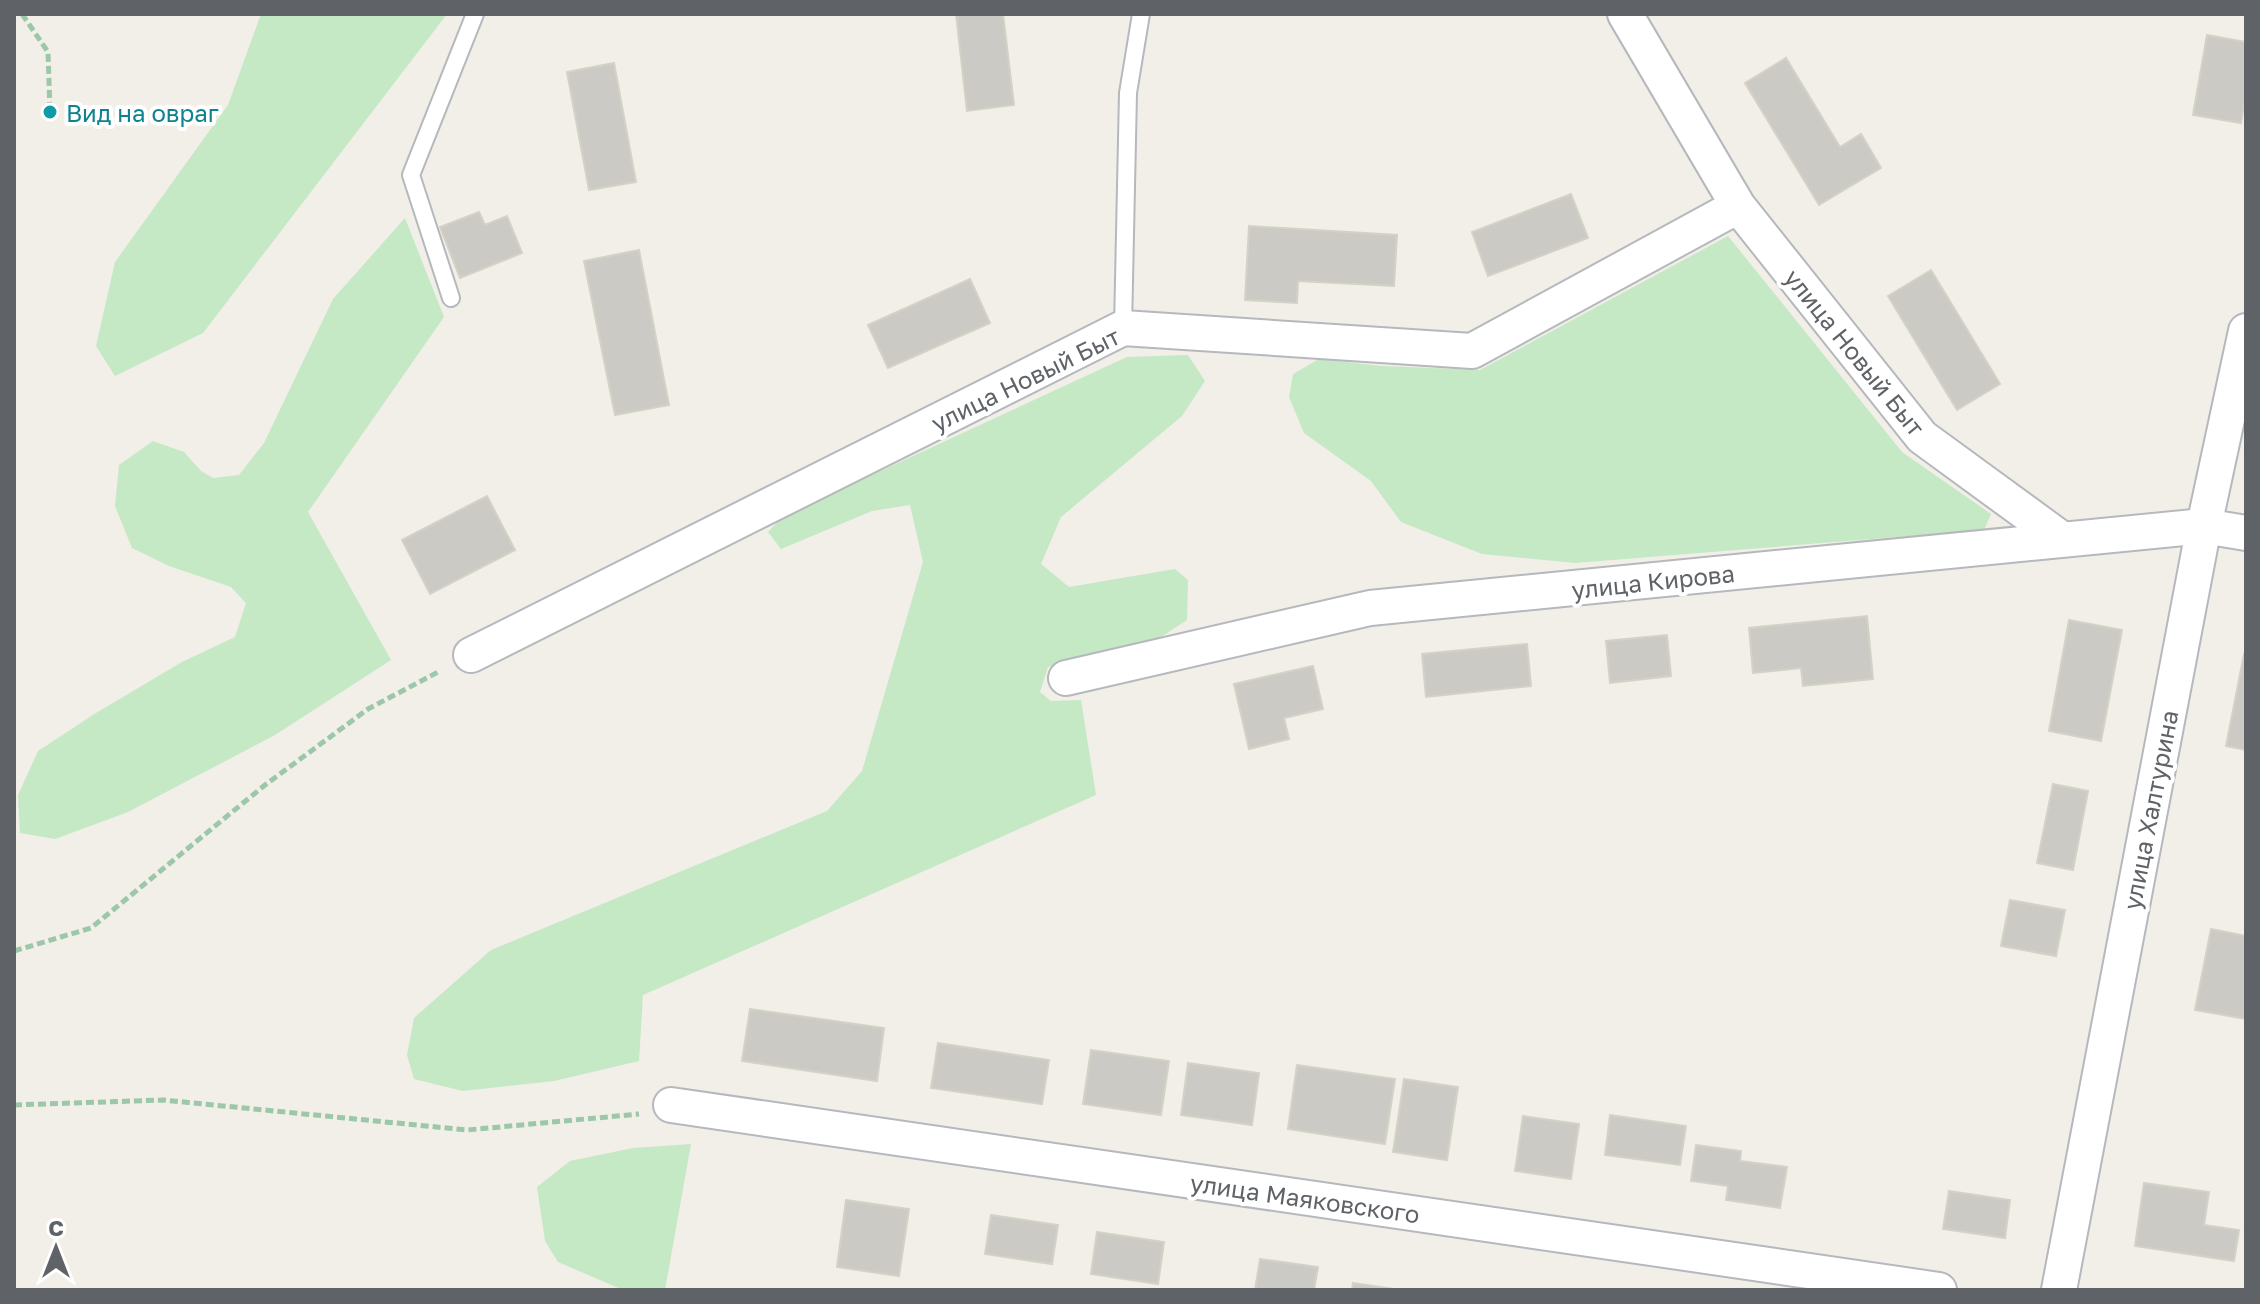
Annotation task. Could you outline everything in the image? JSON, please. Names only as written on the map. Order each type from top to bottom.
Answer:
[{"type":"street","name":"улица Новый Быт","points":[[1625,14],[1738,206],[1922,437],[2063,540]]},
{"type":"street","name":"улица Новый Быт","points":[[471,655],[1123,328],[1472,351],[1738,206]]},
{"type":"street","name":"улица Халтурина","points":[[2059,1290],[2204,526],[2246,331]]},
{"type":"street","name":"улица Кирова","points":[[1066,678],[1370,608],[2204,526],[2246,533]]},
{"type":"street","name":"улица Маяковского","points":[[671,1105],[1939,1290]]},
{"type":"lane","points":[[451,298],[411,175],[475,14]]},
{"type":"lane","points":[[1123,328],[1128,93],[1141,14]]},
{"type":"path","points":[[22,14],[48,52],[50,112]]},
{"type":"path","points":[[14,951],[91,928],[265,785],[368,709],[471,655]]},
{"type":"path","points":[[14,1105],[163,1100],[467,1130],[629,1116],[671,1105]]},
{"type":"green space","points":[[261,14],[447,14],[203,333],[115,376],[96,346],[115,262],[228,105]]},
{"type":"green space","points":[[405,218],[444,317],[308,512],[391,660],[275,735],[128,812],[55,839],[20,833],[18,795],[38,751],[182,662],[235,637],[246,603],[231,587],[169,566],[132,548],[115,506],[119,465],[153,441],[184,452],[201,471],[213,478],[239,475],[264,443],[333,299]]},
{"type":"green space","points":[[1728,236],[1902,452],[1991,514],[1984,530],[1575,563],[1482,554],[1401,522],[1371,481],[1304,433],[1289,397],[1293,374],[1319,359],[1382,366],[1480,370]]},
{"type":"green space","points":[[1188,355],[1205,381],[1182,416],[1061,517],[1041,564],[1069,587],[1175,569],[1188,580],[1187,620],[1158,639],[1048,667],[1040,692],[1051,701],[1081,700],[1096,795],[643,995],[639,1061],[554,1081],[463,1091],[414,1079],[407,1055],[414,1018],[491,950],[827,811],[862,771],[923,562],[910,505],[872,511],[781,549],[768,532],[783,516],[1127,357]]},
{"type":"green space","points":[[691,1144],[665,1290],[623,1290],[558,1262],[545,1241],[537,1187],[570,1161],[633,1148]]},
{"type":"building","points":[[956,14],[1003,14],[1014,105],[967,111]]},
{"type":"building","points":[[2207,35],[2246,42],[2246,94],[2241,123],[2193,115]]},
{"type":"building","points":[[1786,58],[1840,147],[1861,134],[1881,168],[1819,205],[1745,83]]},
{"type":"building","points":[[614,63],[636,182],[589,190],[567,72]]},
{"type":"building","points":[[1571,194],[1588,238],[1488,276],[1472,232]]},
{"type":"building","points":[[479,212],[485,225],[507,216],[522,253],[460,278],[440,227]]},
{"type":"building","points":[[1249,226],[1397,235],[1394,286],[1298,281],[1297,303],[1245,300]]},
{"type":"building","points":[[639,250],[669,405],[615,415],[584,261]]},
{"type":"building","points":[[1931,270],[2000,384],[1957,410],[1888,296]]},
{"type":"building","points":[[970,279],[990,323],[888,368],[868,325]]},
{"type":"building","points":[[487,496],[515,550],[430,594],[402,540]]},
{"type":"building","points":[[1867,616],[1873,679],[1803,686],[1801,668],[1753,673],[1749,628]]},
{"type":"building","points":[[2069,620],[2122,630],[2101,741],[2049,731]]},
{"type":"building","points":[[1667,635],[1671,676],[1610,683],[1606,641]]},
{"type":"building","points":[[1527,644],[1531,686],[1426,697],[1422,654]]},
{"type":"building","points":[[2246,655],[2246,750],[2226,746]]},
{"type":"building","points":[[1313,666],[1323,709],[1284,718],[1289,739],[1249,749],[1234,684]]},
{"type":"building","points":[[2053,784],[2088,791],[2073,870],[2037,863]]},
{"type":"building","points":[[2010,900],[2065,910],[2056,956],[2001,946]]},
{"type":"building","points":[[2211,929],[2246,936],[2246,1019],[2195,1010]]},
{"type":"building","points":[[750,1009],[884,1028],[877,1081],[742,1061]]},
{"type":"building","points":[[938,1043],[1049,1060],[1042,1104],[931,1088]]},
{"type":"building","points":[[1091,1050],[1169,1061],[1161,1115],[1083,1104]]},
{"type":"building","points":[[1188,1063],[1259,1073],[1252,1125],[1181,1115]]},
{"type":"building","points":[[1297,1065],[1395,1079],[1385,1144],[1288,1129]]},
{"type":"building","points":[[1404,1079],[1458,1087],[1447,1160],[1393,1152]]},
{"type":"building","points":[[1610,1115],[1686,1126],[1680,1165],[1605,1155]]},
{"type":"building","points":[[1523,1116],[1579,1124],[1571,1179],[1515,1171]]},
{"type":"building","points":[[1696,1145],[1741,1151],[1740,1161],[1787,1167],[1780,1208],[1726,1200],[1728,1186],[1691,1181]]},
{"type":"building","points":[[2144,1183],[2209,1192],[2204,1225],[2239,1230],[2234,1261],[2135,1246]]},
{"type":"building","points":[[1949,1191],[2010,1200],[2005,1238],[1943,1229]]},
{"type":"building","points":[[846,1200],[909,1209],[899,1276],[837,1267]]},
{"type":"building","points":[[991,1215],[1058,1225],[1052,1264],[985,1254]]},
{"type":"building","points":[[1097,1232],[1164,1242],[1158,1284],[1091,1274]]},
{"type":"building","points":[[1260,1259],[1318,1267],[1314,1290],[1255,1290]]},
{"type":"building","points":[[1353,1283],[1401,1290],[1352,1290]]},
{"type":"place","name":"Вид на овраг","points":[[50,112]]}]
